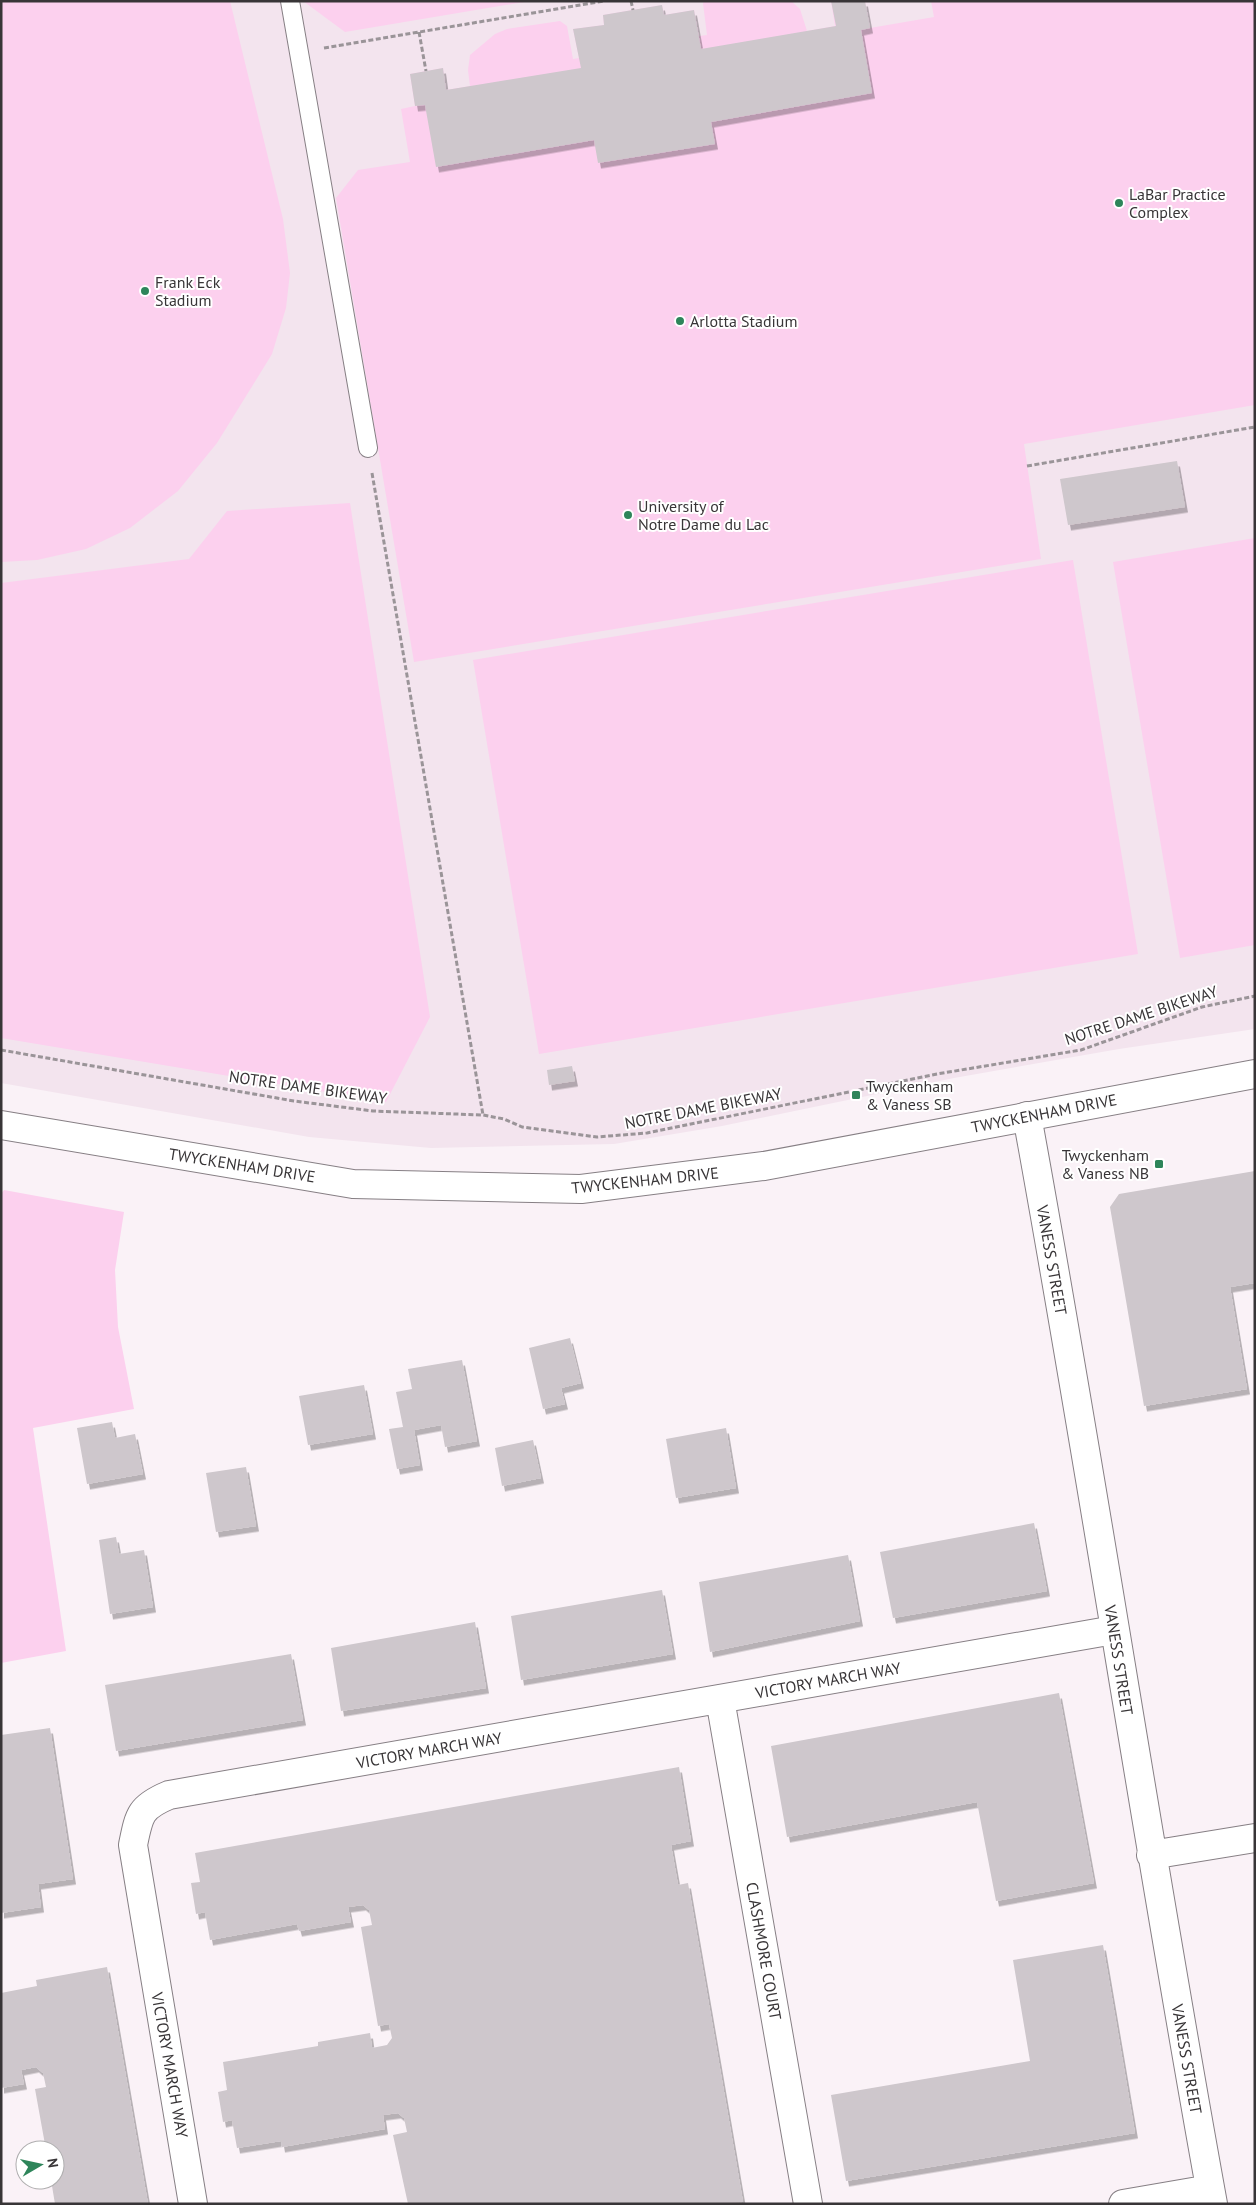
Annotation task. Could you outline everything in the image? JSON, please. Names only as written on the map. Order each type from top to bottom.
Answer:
[{"type":"street","name":"TWYCKENHAM DRIVE","points":[[1,1125],[353,1184],[580,1189],[764,1166],[1255,1074]]},
{"type":"street","name":"VANESS STREET","points":[[1027,1116],[1151,1855],[1211,2196]]},
{"type":"street","name":"VICTORY MARCH WAY","points":[[194,2204],[133,1845],[141,1812],[152,1802],[169,1795],[1114,1630]]},
{"type":"street","name":"CLASHMORE COURT","points":[[720,1699],[808,2204]]},
{"type":"street","points":[[1151,1855],[1255,1838]]},
{"type":"street","points":[[1123,2204],[1211,2196]]},
{"type":"lane","points":[[290,1],[368,448]]},
{"type":"path","points":[[299,52],[604,1]]},
{"type":"path","points":[[631,1],[633,10]]},
{"type":"path","points":[[420,32],[426,71]]},
{"type":"path","points":[[1027,466],[1255,427]]},
{"type":"path","points":[[368,448],[483,1115]]},
{"type":"path","name":"NOTRE DAME BIKEWAY","points":[[1,1050],[294,1102],[373,1111],[483,1115],[504,1118],[522,1127],[597,1137],[647,1133],[938,1074],[1081,1050],[1202,1007],[1255,996]]},
{"type":"shaded area","name":"University of Notre Dame du Lac","points":[[1,1],[1255,1],[1255,1029],[1119,1049],[954,1078],[722,1126],[614,1144],[431,1148],[309,1137],[1,1083]]},
{"type":"shaded area","name":"Frank Eck Stadium","points":[[1,1],[230,1],[283,219],[290,273],[286,308],[272,354],[217,443],[178,491],[130,528],[86,549],[37,560],[1,562]]},
{"type":"shaded area","points":[[303,1],[530,1],[345,32]]},
{"type":"shaded area","name":"Arlotta Stadium","points":[[705,1],[791,1],[800,9],[807,31],[835,26],[831,1],[865,1],[870,28],[934,17],[931,1],[1255,1],[1255,405],[1024,444],[1041,559],[414,662],[336,198],[358,170],[410,162],[401,109],[415,106],[410,74],[443,68],[446,90],[470,86],[468,70],[470,55],[495,34],[507,29],[560,21],[567,26],[573,59],[579,58],[573,29],[604,25],[603,15],[662,5],[664,15],[694,10],[699,36],[707,35],[703,3]]},
{"type":"shaded area","points":[[350,503],[430,1017],[386,1102],[1,1038],[1,583],[189,559],[227,511]]},
{"type":"shaded area","points":[[1255,538],[1255,945],[1180,958],[1113,562]]},
{"type":"shaded area","points":[[1073,560],[1138,954],[539,1054],[473,660]]},
{"type":"shaded area","points":[[4,1190],[124,1212],[115,1270],[118,1327],[134,1409],[33,1428],[66,1651],[1,1663],[1,1194]]},
{"type":"building","points":[[831,1],[865,1],[870,28],[861,30],[872,93],[711,122],[715,144],[598,163],[594,140],[436,167],[425,105],[415,106],[410,74],[443,68],[446,90],[581,68],[573,29],[604,25],[603,15],[662,5],[664,15],[694,10],[701,49],[836,26]]},
{"type":"building","points":[[1177,461],[1185,507],[1068,525],[1060,479]]},
{"type":"building","points":[[572,1066],[575,1081],[549,1085],[547,1070]]},
{"type":"building","points":[[1255,1171],[1255,1283],[1230,1287],[1247,1389],[1144,1406],[1110,1207],[1119,1194]]},
{"type":"building","points":[[570,1338],[581,1383],[561,1388],[565,1404],[543,1409],[529,1348]]},
{"type":"building","points":[[462,1360],[477,1441],[445,1447],[441,1425],[414,1430],[420,1465],[397,1469],[389,1429],[403,1427],[396,1392],[412,1389],[408,1369]]},
{"type":"building","points":[[364,1385],[373,1434],[308,1445],[299,1396]]},
{"type":"building","points":[[112,1422],[115,1438],[135,1434],[143,1474],[87,1484],[77,1428]]},
{"type":"building","points":[[726,1428],[736,1488],[676,1498],[666,1439]]},
{"type":"building","points":[[533,1440],[541,1478],[502,1486],[495,1448]]},
{"type":"building","points":[[246,1467],[256,1526],[216,1532],[206,1473]]},
{"type":"building","points":[[1034,1523],[1047,1591],[893,1618],[880,1552]]},
{"type":"building","points":[[116,1537],[119,1554],[144,1550],[153,1607],[110,1614],[99,1540]]},
{"type":"building","points":[[848,1555],[860,1621],[710,1652],[699,1582]]},
{"type":"building","points":[[662,1590],[673,1654],[521,1680],[511,1616]]},
{"type":"building","points":[[475,1622],[486,1688],[341,1711],[331,1648]]},
{"type":"building","points":[[291,1654],[303,1720],[116,1751],[105,1685]]},
{"type":"building","points":[[1059,1693],[1094,1883],[996,1901],[977,1802],[787,1837],[771,1746]]},
{"type":"building","points":[[50,1728],[73,1879],[38,1884],[41,1907],[1,1913],[1,1735]]},
{"type":"building","points":[[679,1767],[691,1841],[671,1845],[678,1885],[688,1883],[743,2202],[408,2204],[393,2135],[407,2132],[404,2118],[398,2113],[383,2115],[385,2129],[282,2147],[281,2141],[237,2148],[232,2120],[223,2122],[218,2092],[227,2090],[223,2062],[318,2046],[318,2042],[370,2033],[372,2048],[387,2045],[392,2038],[389,2024],[378,2026],[361,1927],[372,1925],[369,1910],[363,1905],[348,1907],[351,1922],[299,1931],[297,1924],[210,1940],[205,1912],[196,1914],[191,1883],[200,1882],[195,1853]]},
{"type":"building","points":[[1103,1945],[1135,2133],[846,2181],[831,2095],[1030,2061],[1013,1960]]},
{"type":"building","points":[[107,1967],[148,2204],[55,2204],[53,2190],[65,2190],[65,2140],[44,2140],[35,2089],[46,2087],[43,2073],[36,2067],[21,2070],[24,2084],[1,2088],[1,1993],[37,1986],[36,1980]]},
{"type":"place","name":"LaBar Practice Complex","points":[[1119,203]]},
{"type":"place","name":"Frank Eck Stadium","points":[[145,291]]},
{"type":"place","name":"Arlotta Stadium","points":[[680,321]]},
{"type":"place","name":"University of Notre Dame du Lac","points":[[628,515]]},
{"type":"place","name":"Twyckenham & Vaness SB","points":[[856,1095]]},
{"type":"place","name":"Twyckenham & Vaness NB","points":[[1159,1164]]}]
